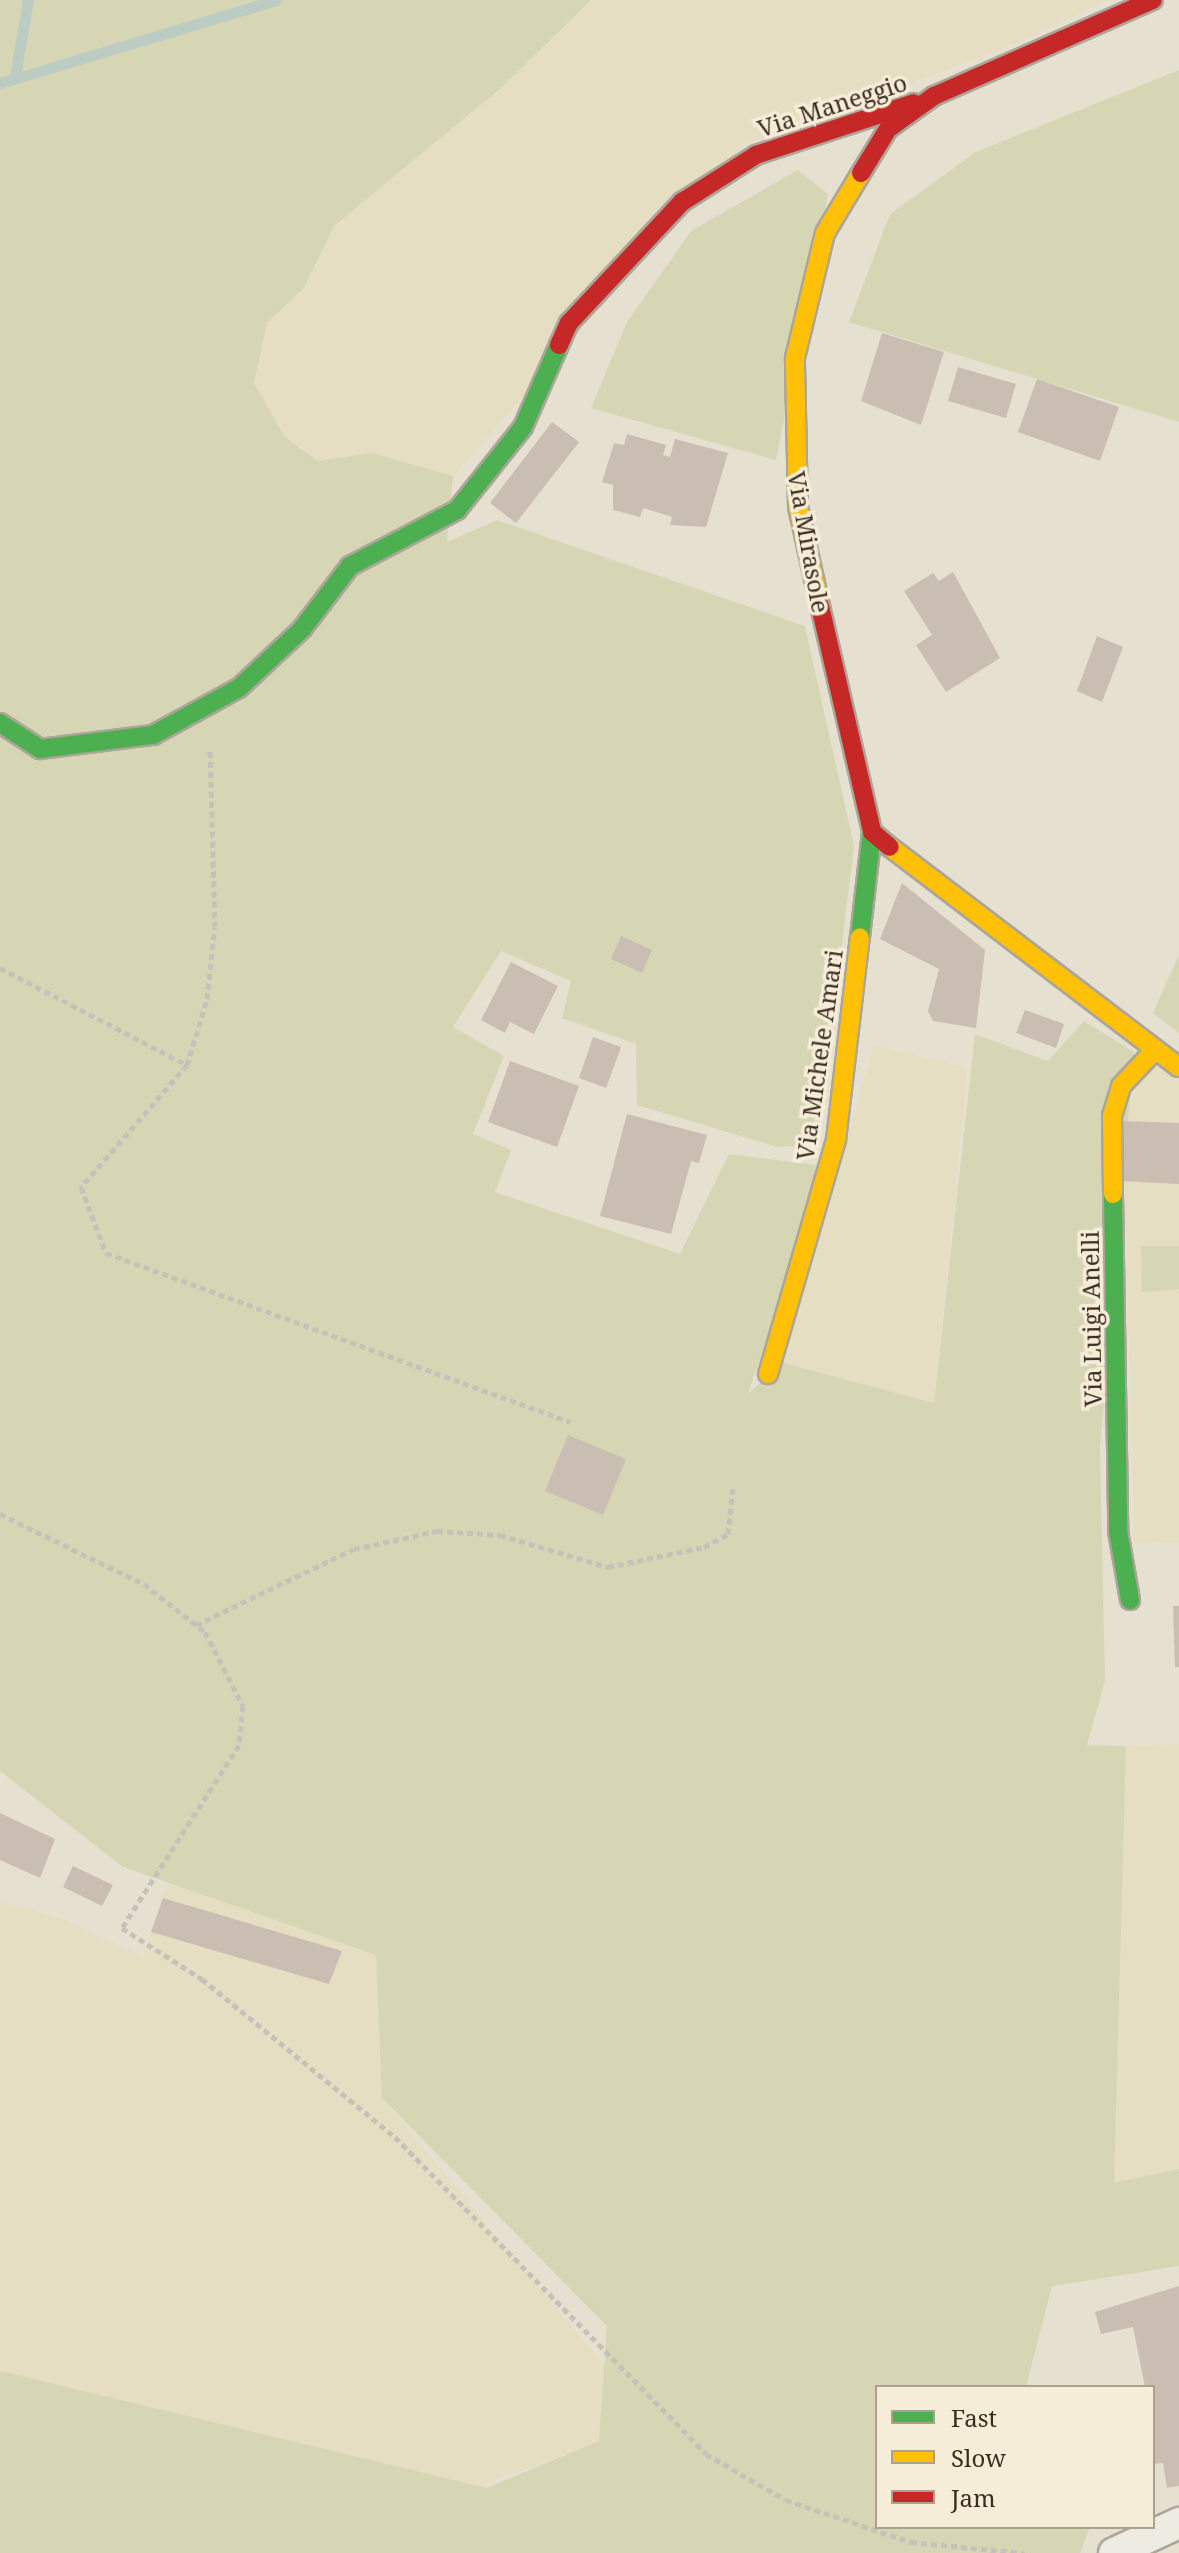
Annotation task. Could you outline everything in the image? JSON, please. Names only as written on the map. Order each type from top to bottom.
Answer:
[{"type":"street","name":"Via Mirasole","points":[[872,832],[798,507],[795,358],[825,233],[888,129],[934,96],[1153,0]]},
{"type":"street","name":"Via Maneggio","points":[[0,723],[40,749],[153,735],[239,688],[302,629],[350,566],[457,510],[523,427],[569,323],[682,202],[756,155],[934,96]]},
{"type":"street","points":[[872,832],[1154,1051],[1179,1067]]},
{"type":"street","name":"Via Michele Amari","points":[[768,1374],[836,1140],[872,832]]},
{"type":"street","name":"Via Luigi Anelli","points":[[1130,1600],[1118,1531],[1112,1116],[1121,1086],[1154,1051]]},
{"type":"street","points":[[1114,2553],[1179,2523]]},
{"type":"path","points":[[208,705],[215,927],[207,999],[187,1065],[81,1187],[106,1253],[570,1422]]},
{"type":"path","points":[[0,968],[187,1065]]},
{"type":"path","points":[[196,1625],[354,1549],[437,1531],[500,1535],[608,1567],[704,1547],[728,1534],[733,1487]]},
{"type":"path","points":[[0,1514],[144,1584],[196,1625],[243,1706],[239,1745],[122,1928],[202,1979],[395,2137],[706,2454],[786,2500],[911,2542],[1024,2553]]},
{"type":"shaded area","points":[[585,0],[1110,0],[1014,45],[743,145],[453,476],[372,453],[317,461],[284,436],[254,383],[267,323],[304,288],[334,226]]},
{"type":"shaded area","points":[[874,1045],[968,1068],[934,1403],[783,1363]]},
{"type":"shaded area","points":[[1154,1051],[1179,1072],[1179,1542],[1134,1543],[1123,1121]]},
{"type":"shaded area","points":[[1179,1744],[1179,2169],[1113,2183],[1126,1746]]},
{"type":"shaded area","points":[[168,1882],[377,1955],[382,2098],[604,2365],[599,2442],[479,2486],[0,2371],[0,1901],[66,1920],[143,1957]]},
{"type":"green space","points":[[0,0],[591,0],[501,88],[334,226],[304,288],[267,323],[254,383],[284,436],[317,461],[372,453],[453,476],[447,542],[497,520],[805,626],[854,846],[819,1130],[797,1146],[777,1147],[637,1105],[636,1044],[562,1018],[571,981],[501,951],[453,1027],[504,1056],[473,1134],[511,1150],[495,1192],[680,1254],[729,1154],[816,1165],[814,1195],[748,1394],[783,1363],[934,1403],[975,1034],[1048,1061],[1084,1021],[1134,1052],[1100,1447],[1105,1681],[1087,1745],[1126,1746],[1114,2183],[1179,2169],[1179,2266],[1052,2286],[1027,2385],[875,2385],[875,2529],[1089,2529],[1080,2553],[0,2553],[0,2371],[487,2488],[599,2441],[607,2326],[382,2098],[376,1955],[123,1867],[0,1771]]},
{"type":"green space","points":[[1179,70],[1179,422],[849,322],[890,214],[976,152]]},
{"type":"green space","points":[[798,170],[828,194],[776,460],[591,408],[627,322],[691,231]]},
{"type":"green space","points":[[1179,955],[1179,1033],[1153,1013]]},
{"type":"green space","points":[[1141,1246],[1179,1246],[1179,1289],[1142,1292]]},
{"type":"building","points":[[882,333],[944,352],[921,425],[861,401]]},
{"type":"building","points":[[958,367],[1016,384],[1006,418],[948,401]]},
{"type":"building","points":[[1037,379],[1119,407],[1100,461],[1018,432]]},
{"type":"building","points":[[552,422],[579,442],[516,523],[490,503]]},
{"type":"building","points":[[627,434],[666,445],[663,455],[670,457],[675,439],[728,453],[706,527],[670,525],[672,517],[643,508],[640,517],[613,510],[613,485],[602,482],[614,443],[624,445]]},
{"type":"building","points":[[953,572],[1000,658],[946,692],[916,645],[932,635],[904,591],[933,573],[939,581]]},
{"type":"building","points":[[1097,636],[1123,647],[1102,702],[1077,691]]},
{"type":"building","points":[[902,883],[985,950],[976,1028],[933,1021],[928,1011],[939,969],[880,939]]},
{"type":"building","points":[[621,936],[652,950],[642,973],[611,959]]},
{"type":"building","points":[[511,962],[558,986],[534,1034],[510,1022],[505,1033],[481,1020]]},
{"type":"building","points":[[1025,1010],[1064,1024],[1056,1048],[1016,1033]]},
{"type":"building","points":[[593,1037],[621,1047],[606,1088],[579,1078]]},
{"type":"building","points":[[510,1061],[579,1086],[557,1147],[488,1122]]},
{"type":"building","points":[[627,1114],[707,1135],[699,1163],[691,1161],[671,1234],[600,1216]]},
{"type":"building","points":[[1123,1121],[1179,1123],[1179,1184],[1120,1181]]},
{"type":"building","points":[[568,1435],[626,1459],[603,1515],[545,1491]]},
{"type":"building","points":[[1173,1606],[1179,1606],[1179,1667],[1175,1667]]},
{"type":"building","points":[[0,1813],[55,1839],[40,1878],[0,1860]]},
{"type":"building","points":[[73,1866],[113,1885],[102,1906],[63,1887]]},
{"type":"building","points":[[163,1898],[342,1951],[329,1984],[151,1932]]},
{"type":"building","points":[[1179,2286],[1179,2486],[1167,2488],[1163,2463],[1155,2464],[1155,2385],[1145,2385],[1133,2327],[1101,2334],[1095,2312]]},
{"type":"waterway","points":[[15,76],[28,0]]},
{"type":"waterway","points":[[0,83],[276,0]]},
{"type":"traffic: fast","points":[[0,723],[40,749],[153,735],[239,688],[302,629],[350,566],[457,510],[523,427],[559,345]]},
{"type":"traffic: fast","points":[[860,937],[872,832]]},
{"type":"traffic: fast","points":[[1113,1194],[1118,1531],[1130,1600]]},
{"type":"traffic: slow","points":[[820,606],[798,507],[795,358],[825,233],[861,173]]},
{"type":"traffic: slow","points":[[890,847],[1179,1067]]},
{"type":"traffic: slow","points":[[768,1374],[836,1140],[860,937]]},
{"type":"traffic: slow","points":[[1113,1194],[1112,1116],[1121,1086],[1154,1051]]},
{"type":"traffic: jam","points":[[861,173],[888,129],[934,96],[1153,0]]},
{"type":"traffic: jam","points":[[559,345],[569,323],[682,202],[756,155],[914,103]]},
{"type":"traffic: jam","points":[[820,606],[872,832],[890,847]]}]
